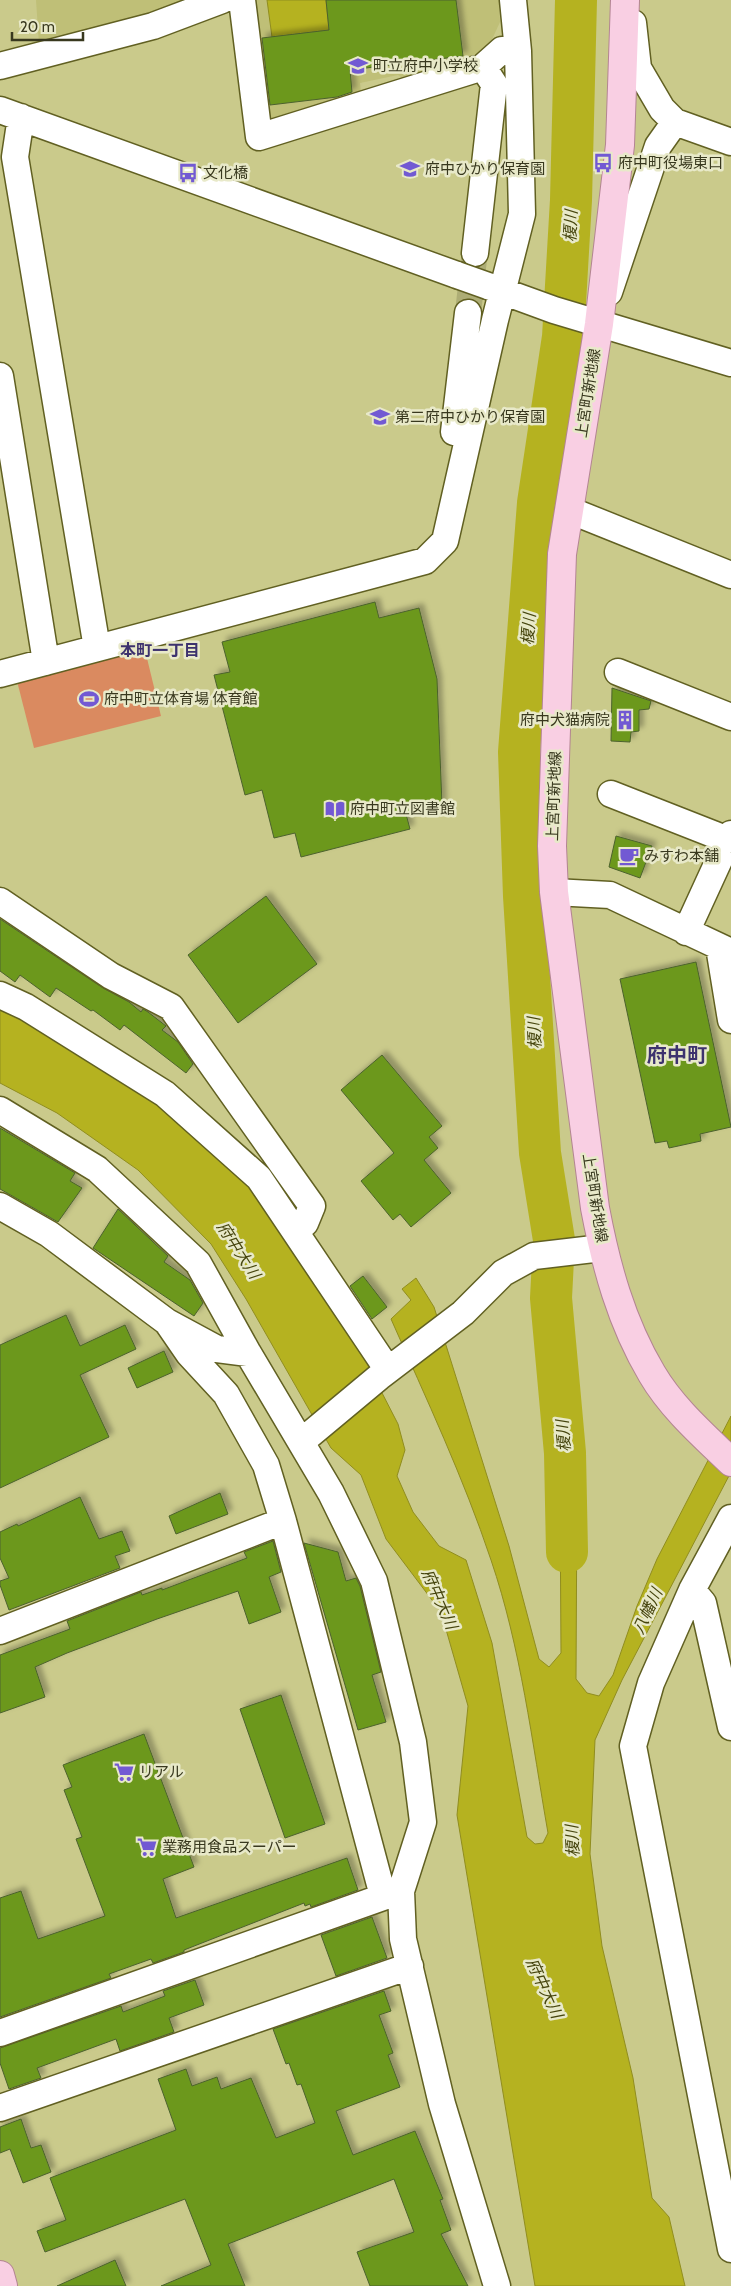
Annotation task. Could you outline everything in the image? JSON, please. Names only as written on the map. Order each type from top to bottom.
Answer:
[{"type":"main road","name":"上宮町新地線","points":[[624,0],[620,144],[587,320],[569,510],[562,554],[552,846],[554,892],[595,1208],[602,1248],[617,1302],[652,1374],[685,1418],[731,1462]]},
{"type":"main road","points":[[0,2275],[3,2286]]},
{"type":"street","points":[[0,66],[152,26],[222,0]]},
{"type":"street","points":[[242,0],[259,137],[483,67],[502,50],[518,51]]},
{"type":"street","points":[[0,674],[425,561],[445,541],[502,292],[522,214],[518,51],[513,0]]},
{"type":"street","points":[[630,0],[638,68],[662,109],[675,122],[731,142]]},
{"type":"street","points":[[475,253],[494,84],[483,67]]},
{"type":"street","points":[[97,648],[15,157],[10,113],[502,292],[731,364]]},
{"type":"street","points":[[587,320],[658,146],[675,122]]},
{"type":"street","points":[[455,492],[446,478],[455,426],[468,314]]},
{"type":"street","points":[[0,376],[46,662]]},
{"type":"street","points":[[569,510],[731,575]]},
{"type":"street","points":[[618,672],[731,717]]},
{"type":"street","points":[[611,794],[730,837],[686,932]]},
{"type":"street","points":[[554,892],[610,894],[725,949],[731,1020]]},
{"type":"street","points":[[0,900],[112,976],[171,1007],[312,1206],[305,1223],[295,1231]]},
{"type":"street","points":[[0,995],[26,1007],[165,1094],[260,1178],[384,1374]]},
{"type":"street","points":[[0,1110],[97,1169],[198,1263],[248,1353],[307,1436],[331,1493],[374,1581],[413,1742],[423,1822],[392,1894],[0,2033]]},
{"type":"street","points":[[7,1218],[48,1234],[167,1322],[217,1348],[248,1353]]},
{"type":"street","points":[[307,1436],[462,1313],[503,1273],[534,1256],[602,1248]]},
{"type":"street","points":[[167,1322],[190,1354],[226,1394],[266,1465],[392,1894],[442,2104],[497,2286]]},
{"type":"street","points":[[731,1518],[692,1590],[651,1683],[633,1746],[731,2249]]},
{"type":"street","points":[[0,1631],[283,1520]]},
{"type":"street","points":[[692,1590],[703,1603],[731,1727]]},
{"type":"street","points":[[0,2108],[410,1966]]},
{"type":"shaded area","points":[[36,0],[189,0],[147,15],[39,44]]},
{"type":"shaded area","name":"町立府中小学校","points":[[249,0],[499,0],[500,22],[484,57],[410,83],[398,75],[360,83],[362,101],[271,122],[261,116]]},
{"type":"shaded area","name":"府中町立体育場 体育館","points":[[145,650],[161,716],[34,748],[17,681]]},
{"type":"water","points":[[267,0],[326,0],[329,30],[272,37]]},
{"type":"water","points":[[0,1007],[113,1069],[180,1115],[257,1185],[362,1354],[398,1424],[405,1450],[397,1476],[413,1512],[439,1546],[466,1560],[492,1643],[527,1837],[535,1844],[543,1843],[548,1833],[525,1695],[510,1627],[491,1560],[469,1499],[391,1319],[411,1300],[402,1289],[416,1278],[434,1307],[509,1546],[539,1659],[549,1667],[561,1653],[560,1494],[577,1490],[576,1679],[587,1693],[599,1696],[613,1675],[637,1606],[657,1559],[731,1416],[731,1472],[622,1680],[595,1740],[590,1854],[602,1946],[633,2078],[652,2198],[669,2217],[685,2286],[535,2286],[457,1815],[468,1706],[441,1612],[386,1539],[361,1475],[331,1448],[246,1299],[211,1244],[138,1170],[57,1113],[0,1083]]},
{"type":"building","name":"町立府中小学校","points":[[326,0],[456,0],[463,56],[350,70],[352,92],[337,97],[270,105],[262,38],[329,30]]},
{"type":"building","points":[[375,602],[379,618],[419,608],[437,679],[442,805],[406,814],[410,829],[301,857],[295,833],[274,838],[262,790],[245,795],[214,675],[230,672],[222,642]]},
{"type":"building","name":"府中犬猫病院","points":[[612,688],[651,701],[649,709],[639,710],[639,731],[631,732],[630,742],[611,741]]},
{"type":"building","name":"みすわ本舗","points":[[616,836],[652,846],[640,878],[609,867]]},
{"type":"building","points":[[266,896],[317,964],[238,1023],[188,955]]},
{"type":"building","points":[[0,919],[103,988],[129,1002],[141,1012],[143,1009],[148,1012],[166,1026],[162,1030],[178,1042],[193,1064],[186,1073],[124,1025],[120,1030],[93,1010],[91,1011],[56,988],[50,997],[20,975],[15,982],[0,971]]},
{"type":"building","points":[[696,962],[731,1127],[700,1134],[701,1141],[669,1148],[667,1141],[655,1143],[620,979]]},
{"type":"building","points":[[382,1055],[442,1126],[429,1137],[438,1148],[424,1160],[451,1193],[411,1227],[400,1214],[393,1220],[361,1181],[394,1153],[341,1090]]},
{"type":"building","points":[[0,1128],[75,1173],[70,1181],[82,1188],[58,1222],[0,1189]]},
{"type":"building","points":[[118,1209],[168,1256],[164,1262],[190,1280],[203,1303],[194,1316],[93,1248]]},
{"type":"building","points":[[363,1276],[387,1307],[372,1319],[350,1286]]},
{"type":"building","points":[[66,1315],[80,1346],[125,1325],[136,1349],[80,1375],[109,1437],[0,1488],[0,1345]]},
{"type":"building","points":[[164,1351],[173,1372],[137,1388],[128,1368]]},
{"type":"building","points":[[220,1493],[228,1514],[176,1534],[169,1516]]},
{"type":"building","points":[[80,1497],[99,1539],[122,1531],[130,1551],[115,1556],[120,1568],[9,1610],[0,1585],[0,1581],[9,1578],[0,1558],[0,1532],[17,1524],[18,1526]]},
{"type":"building","points":[[273,1541],[281,1572],[269,1577],[281,1612],[249,1624],[238,1591],[157,1619],[35,1667],[45,1697],[0,1713],[0,1655],[70,1629],[67,1621],[141,1592],[142,1595],[162,1588],[162,1590],[247,1558],[244,1552]]},
{"type":"building","points":[[304,1543],[338,1552],[346,1581],[356,1578],[360,1586],[381,1672],[372,1675],[386,1722],[358,1730]]},
{"type":"building","points":[[281,1695],[325,1824],[285,1838],[240,1709]]},
{"type":"building","points":[[144,1734],[194,1867],[163,1879],[176,1918],[347,1858],[358,1890],[311,1907],[310,1904],[305,1906],[304,1903],[184,1950],[184,1952],[153,1963],[151,1959],[109,1974],[111,1978],[0,2017],[0,1898],[21,1891],[38,1939],[105,1916],[76,1839],[82,1837],[64,1790],[72,1787],[63,1765]]},
{"type":"building","points":[[372,1917],[387,1958],[336,1976],[321,1935]]},
{"type":"building","points":[[195,1980],[204,2005],[169,2018],[174,2032],[120,2051],[116,2039],[37,2068],[41,2078],[9,2089],[0,2063],[0,2048],[121,2006],[123,2012],[165,1996],[163,1991]]},
{"type":"building","points":[[384,1991],[391,2011],[379,2015],[393,2053],[388,2055],[400,2087],[336,2111],[353,2155],[415,2131],[443,2199],[440,2200],[451,2230],[441,2234],[468,2286],[370,2286],[357,2252],[414,2232],[394,2179],[228,2244],[245,2286],[161,2286],[211,2265],[185,2199],[45,2252],[37,2231],[66,2220],[50,2178],[176,2130],[158,2079],[186,2069],[192,2086],[217,2077],[221,2089],[251,2078],[276,2138],[315,2123],[301,2084],[297,2085],[289,2063],[286,2064],[273,2029]]},
{"type":"building","points":[[21,2119],[31,2148],[41,2145],[51,2172],[23,2183],[10,2149],[0,2153],[0,2127]]},
{"type":"building","points":[[115,2260],[126,2286],[57,2286]]},
{"type":"waterway","name":"榎川","points":[[567,1552],[565,1453],[551,1298],[554,1240],[540,1153],[524,896],[519,752],[538,503],[563,337],[571,200],[576,0]]},
{"type":"tunnel","points":[[468,313],[474,259]]},
{"type":"place","name":"町立府中小学校","points":[[358,66]]},
{"type":"place","name":"府中町役場東口","points":[[603,163]]},
{"type":"place","name":"府中ひかり保育園","points":[[410,169]]},
{"type":"place","name":"文化橋","points":[[188,173]]},
{"type":"place","name":"第二府中ひかり保育園","points":[[380,417]]},
{"type":"place","name":"府中町立体育場 体育館","points":[[89,699]]},
{"type":"place","name":"府中犬猫病院","points":[[625,720]]},
{"type":"place","name":"府中町立図書館","points":[[335,809]]},
{"type":"place","name":"みすわ本舗","points":[[629,856]]},
{"type":"place","name":"リアル","points":[[124,1772]]},
{"type":"place","name":"業務用食品スーパー","points":[[147,1847]]},
{"type":"district","name":"本町一丁目","points":[[160,650]]},
{"type":"district","name":"府中町","points":[[677,1055]]},
{"type":"water label","name":"府中大川","points":[[239,1250]]},
{"type":"water label","name":"府中大川","points":[[440,1599]]},
{"type":"water label","name":"八幡川","points":[[647,1611]]},
{"type":"water label","name":"府中大川","points":[[545,1988]]}]
